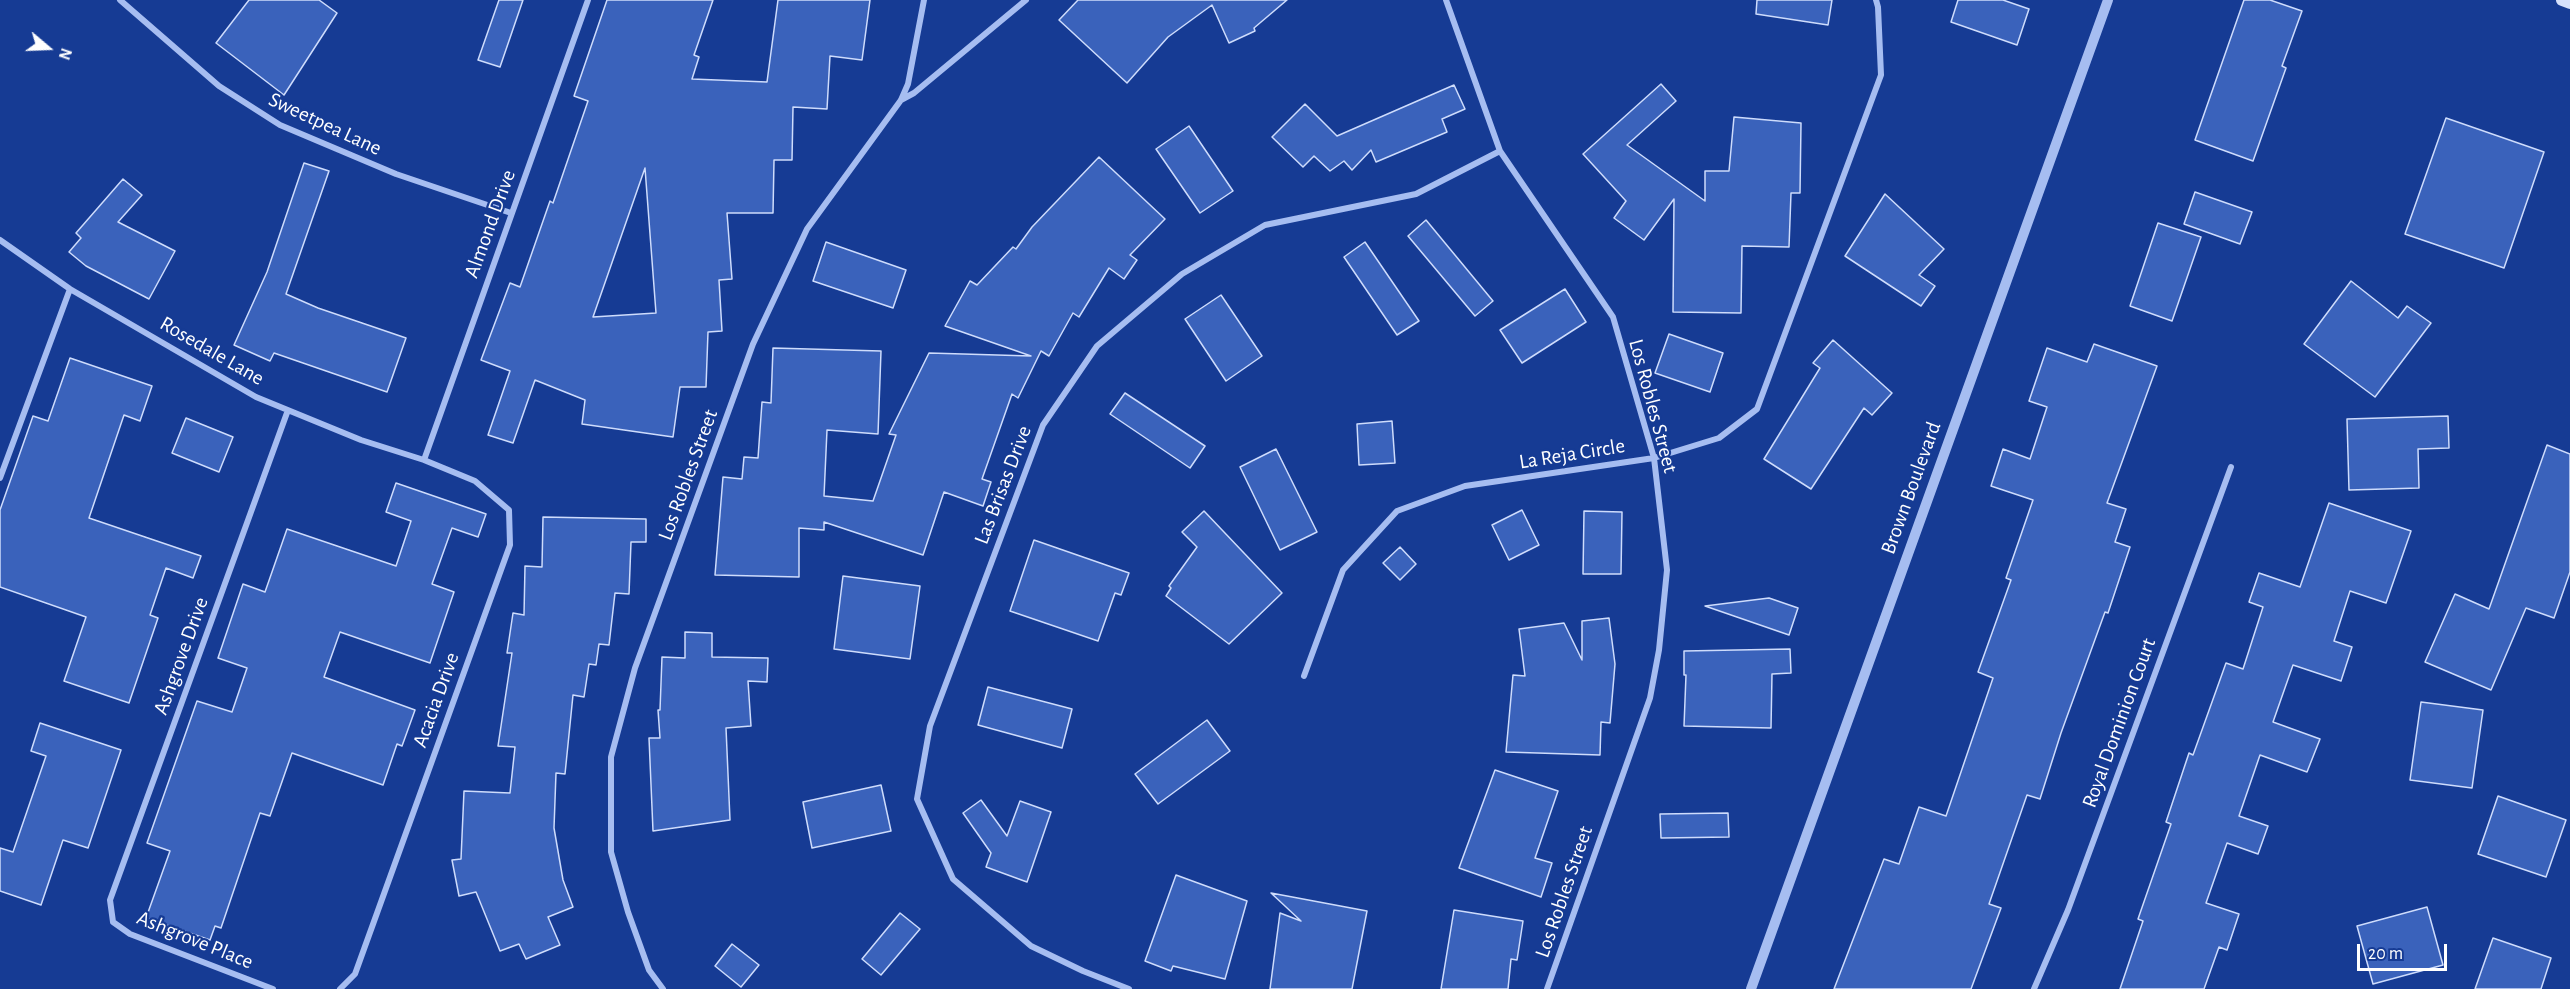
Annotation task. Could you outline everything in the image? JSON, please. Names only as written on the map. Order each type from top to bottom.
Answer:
[{"type":"main road","points":[[2562,0],[2570,3]]},
{"type":"street","name":"Sweetpea Lane","points":[[120,0],[219,86],[280,125],[396,174],[512,213]]},
{"type":"street","name":"Almond Drive","points":[[424,460],[588,0]]},
{"type":"street","name":"Los Robles Street","points":[[663,989],[649,970],[628,912],[611,852],[611,756],[632,679],[753,344],[807,229],[901,100],[908,84],[924,0]]},
{"type":"street","points":[[901,100],[914,93],[1026,0]]},
{"type":"street","name":"Los Robles Street","points":[[1446,0],[1500,151],[1613,317],[1654,458],[1666,570],[1659,650],[1650,698],[1547,989]]},
{"type":"street","name":"La Reja Circle","points":[[1304,676],[1343,570],[1397,511],[1465,486],[1654,458],[1719,438],[1757,409],[1881,75],[1876,0]]},
{"type":"street","name":"Brown Boulevard","points":[[1751,989],[2108,0]]},
{"type":"street","name":"Las Brisas Drive","points":[[1129,989],[1083,971],[1031,946],[953,879],[917,799],[930,726],[1043,425],[1096,345],[1182,274],[1264,225],[1416,194],[1500,151]]},
{"type":"street","name":"Rosedale Lane","points":[[0,240],[70,289],[256,397],[361,440],[424,460]]},
{"type":"street","points":[[0,478],[70,289]]},
{"type":"street","name":"Ashgrove Drive","points":[[112,914],[110,900],[288,410]]},
{"type":"street","name":"Acacia Drive","points":[[340,989],[355,974],[510,545],[509,510],[475,481],[424,460]]},
{"type":"street","name":"Royal Dominion Court","points":[[2034,989],[2068,910],[2231,467]]},
{"type":"street","name":"Ashgrove Place","points":[[112,914],[113,922],[130,934],[273,989]]},
{"type":"building","points":[[249,0],[319,0],[337,13],[284,95],[216,43]]},
{"type":"building","points":[[499,0],[523,0],[500,67],[478,60]]},
{"type":"building","points":[[607,0],[713,0],[694,55],[699,57],[692,79],[767,82],[778,0],[870,0],[862,60],[830,56],[827,109],[793,107],[792,160],[774,160],[773,213],[727,213],[732,279],[719,280],[722,331],[708,332],[706,387],[680,387],[673,437],[582,424],[585,400],[535,380],[513,443],[488,435],[510,371],[481,360],[510,283],[520,287],[550,201],[553,203],[588,101],[574,96]],"holes":[[[645,168],[656,313],[593,317]]]},
{"type":"building","points":[[1078,0],[1287,0],[1254,28],[1255,31],[1229,43],[1212,5],[1168,37],[1127,83],[1059,20]]},
{"type":"building","points":[[1757,0],[1832,0],[1828,25],[1756,14]]},
{"type":"building","points":[[1958,0],[2003,0],[2029,9],[2017,45],[1951,22]]},
{"type":"building","points":[[2244,0],[2270,0],[2302,11],[2282,66],[2286,68],[2253,161],[2195,140]]},
{"type":"building","points":[[1661,84],[1676,101],[1627,145],[1705,201],[1705,171],[1729,171],[1734,117],[1801,123],[1800,193],[1791,193],[1789,247],[1742,246],[1741,313],[1673,312],[1674,199],[1644,240],[1614,218],[1626,201],[1583,154]]},
{"type":"building","points":[[1454,85],[1465,109],[1442,119],[1447,132],[1376,162],[1371,150],[1352,170],[1344,161],[1330,171],[1314,156],[1303,167],[1272,137],[1305,104],[1337,136]]},
{"type":"building","points":[[2446,118],[2544,152],[2504,268],[2405,234]]},
{"type":"building","points":[[1189,126],[1233,191],[1200,213],[1156,149]]},
{"type":"building","points":[[1099,157],[1165,219],[1130,255],[1137,260],[1124,279],[1109,268],[1079,317],[1073,313],[1049,356],[1041,351],[1018,398],[1012,394],[982,479],[991,482],[983,506],[944,492],[923,555],[824,522],[824,530],[799,528],[799,577],[715,575],[723,477],[742,479],[744,457],[758,458],[762,402],[771,403],[773,348],[881,351],[878,434],[827,430],[824,496],[873,501],[896,435],[889,434],[929,353],[1031,356],[945,326],[970,281],[977,285],[1013,247],[1016,249],[1032,227]]},
{"type":"building","points":[[304,163],[329,171],[286,294],[318,308],[406,338],[387,392],[274,353],[270,361],[234,345],[267,272]]},
{"type":"building","points":[[123,179],[142,195],[118,222],[175,251],[149,299],[86,266],[69,252],[81,238],[76,233]]},
{"type":"building","points":[[2195,192],[2252,212],[2240,244],[2184,224]]},
{"type":"building","points":[[1885,194],[1944,249],[1919,275],[1935,286],[1921,306],[1845,256]]},
{"type":"building","points":[[1426,220],[1493,301],[1475,316],[1408,236]]},
{"type":"building","points":[[2158,223],[2201,237],[2172,321],[2130,306]]},
{"type":"building","points":[[826,242],[906,270],[893,308],[813,281]]},
{"type":"building","points":[[1365,242],[1419,321],[1397,335],[1344,257]]},
{"type":"building","points":[[2351,281],[2398,318],[2407,306],[2431,323],[2375,397],[2304,344]]},
{"type":"building","points":[[1565,289],[1586,322],[1522,363],[1500,330]]},
{"type":"building","points":[[1221,295],[1262,356],[1226,381],[1185,319]]},
{"type":"building","points":[[1669,334],[1723,353],[1710,392],[1655,373]]},
{"type":"building","points":[[1833,340],[1892,393],[1872,415],[1864,408],[1811,489],[1764,459],[1820,368],[1813,363]]},
{"type":"building","points":[[2094,344],[2157,366],[2107,503],[2126,509],[2115,542],[2130,547],[2108,613],[2105,612],[2061,733],[2040,799],[2027,795],[1989,904],[2001,908],[1971,989],[1834,989],[1884,859],[1899,864],[1919,807],[1946,816],[1993,678],[1978,672],[2011,580],[2006,578],[2033,500],[1991,486],[2003,449],[2030,459],[2047,407],[2029,401],[2047,348],[2087,362]]},
{"type":"building","points":[[70,358],[152,386],[140,421],[124,415],[89,518],[201,556],[193,578],[166,568],[150,615],[158,618],[129,703],[64,681],[86,617],[0,587],[0,510],[33,416],[48,421]]},
{"type":"building","points":[[1125,393],[1205,446],[1190,468],[1110,414]]},
{"type":"building","points":[[2448,416],[2449,448],[2418,449],[2419,488],[2349,490],[2347,419]]},
{"type":"building","points":[[186,418],[233,437],[219,472],[172,453]]},
{"type":"building","points":[[1392,421],[1395,463],[1359,465],[1357,424]]},
{"type":"building","points":[[2547,445],[2570,454],[2570,572],[2554,618],[2526,608],[2491,690],[2425,662],[2455,594],[2489,609]]},
{"type":"building","points":[[1276,449],[1317,532],[1280,550],[1240,467]]},
{"type":"building","points":[[396,483],[486,514],[478,537],[452,528],[432,584],[454,592],[430,663],[340,632],[324,677],[415,710],[402,746],[397,744],[383,785],[292,753],[270,816],[260,813],[221,928],[215,926],[210,940],[146,918],[170,851],[147,843],[197,701],[232,712],[247,668],[218,658],[243,584],[265,592],[287,529],[396,566],[411,521],[386,512]]},
{"type":"building","points":[[2329,503],[2411,531],[2386,603],[2350,591],[2334,641],[2352,647],[2341,681],[2293,665],[2273,722],[2320,739],[2307,772],[2260,755],[2239,816],[2268,826],[2258,854],[2227,843],[2206,903],[2239,914],[2227,950],[2219,947],[2204,989],[2120,989],[2143,921],[2138,919],[2171,824],[2166,822],[2189,753],[2193,755],[2226,663],[2243,669],[2263,607],[2249,602],[2259,573],[2300,587]]},
{"type":"building","points":[[1522,510],[1539,545],[1509,560],[1492,525]]},
{"type":"building","points":[[1204,511],[1282,593],[1229,644],[1166,596],[1171,588],[1169,586],[1197,547],[1182,532]]},
{"type":"building","points":[[1584,511],[1622,512],[1621,574],[1583,574]]},
{"type":"building","points":[[543,517],[646,519],[646,542],[631,542],[629,594],[615,593],[609,645],[599,644],[596,665],[589,664],[584,697],[573,695],[565,774],[556,773],[554,828],[563,880],[573,907],[548,917],[560,945],[526,959],[519,944],[500,951],[476,892],[459,896],[452,860],[461,859],[464,791],[510,793],[515,747],[498,746],[512,653],[507,653],[513,613],[524,615],[525,566],[542,567]]},
{"type":"building","points":[[1034,540],[1129,573],[1121,595],[1115,593],[1098,641],[1010,611]]},
{"type":"building","points":[[1400,547],[1416,564],[1400,580],[1383,563]]},
{"type":"building","points":[[843,576],[920,586],[910,659],[834,649]]},
{"type":"building","points":[[1769,598],[1798,608],[1789,635],[1705,606]]},
{"type":"building","points":[[1609,618],[1615,664],[1610,723],[1601,722],[1600,755],[1506,752],[1513,675],[1525,676],[1519,629],[1564,623],[1582,660],[1582,621]]},
{"type":"building","points":[[685,632],[712,633],[712,657],[768,658],[767,682],[748,681],[751,726],[726,728],[730,820],[653,831],[649,738],[660,738],[658,710],[660,710],[662,657],[685,658]]},
{"type":"building","points":[[1790,649],[1791,673],[1772,674],[1771,728],[1684,726],[1686,675],[1684,675],[1684,651]]},
{"type":"building","points":[[988,687],[1072,709],[1062,748],[978,725]]},
{"type":"building","points":[[2421,702],[2483,710],[2472,788],[2410,780]]},
{"type":"building","points":[[1207,720],[1230,751],[1158,804],[1135,774]]},
{"type":"building","points":[[40,723],[121,750],[88,848],[63,840],[41,905],[0,891],[0,848],[13,852],[46,756],[31,751]]},
{"type":"building","points":[[1495,770],[1558,791],[1535,858],[1552,863],[1541,897],[1459,868]]},
{"type":"building","points":[[881,785],[891,831],[812,848],[803,802]]},
{"type":"building","points":[[2498,796],[2566,820],[2546,877],[2478,854]]},
{"type":"building","points":[[981,800],[1007,836],[1020,801],[1051,812],[1027,882],[986,867],[991,853],[963,813]]},
{"type":"building","points":[[1728,813],[1729,837],[1661,838],[1660,814]]},
{"type":"building","points":[[1176,875],[1247,901],[1225,979],[1173,966],[1171,971],[1145,961]]},
{"type":"building","points":[[1271,893],[1367,911],[1352,989],[1270,989],[1280,913],[1301,921]]},
{"type":"building","points":[[2427,907],[2443,965],[2373,984],[2357,926]]},
{"type":"building","points":[[1454,910],[1523,921],[1517,960],[1511,959],[1508,989],[1441,989]]},
{"type":"building","points":[[900,913],[920,929],[881,975],[862,959]]},
{"type":"building","points":[[2493,938],[2551,958],[2541,989],[2475,989]]},
{"type":"building","points":[[732,944],[759,965],[741,987],[715,966]]}]
